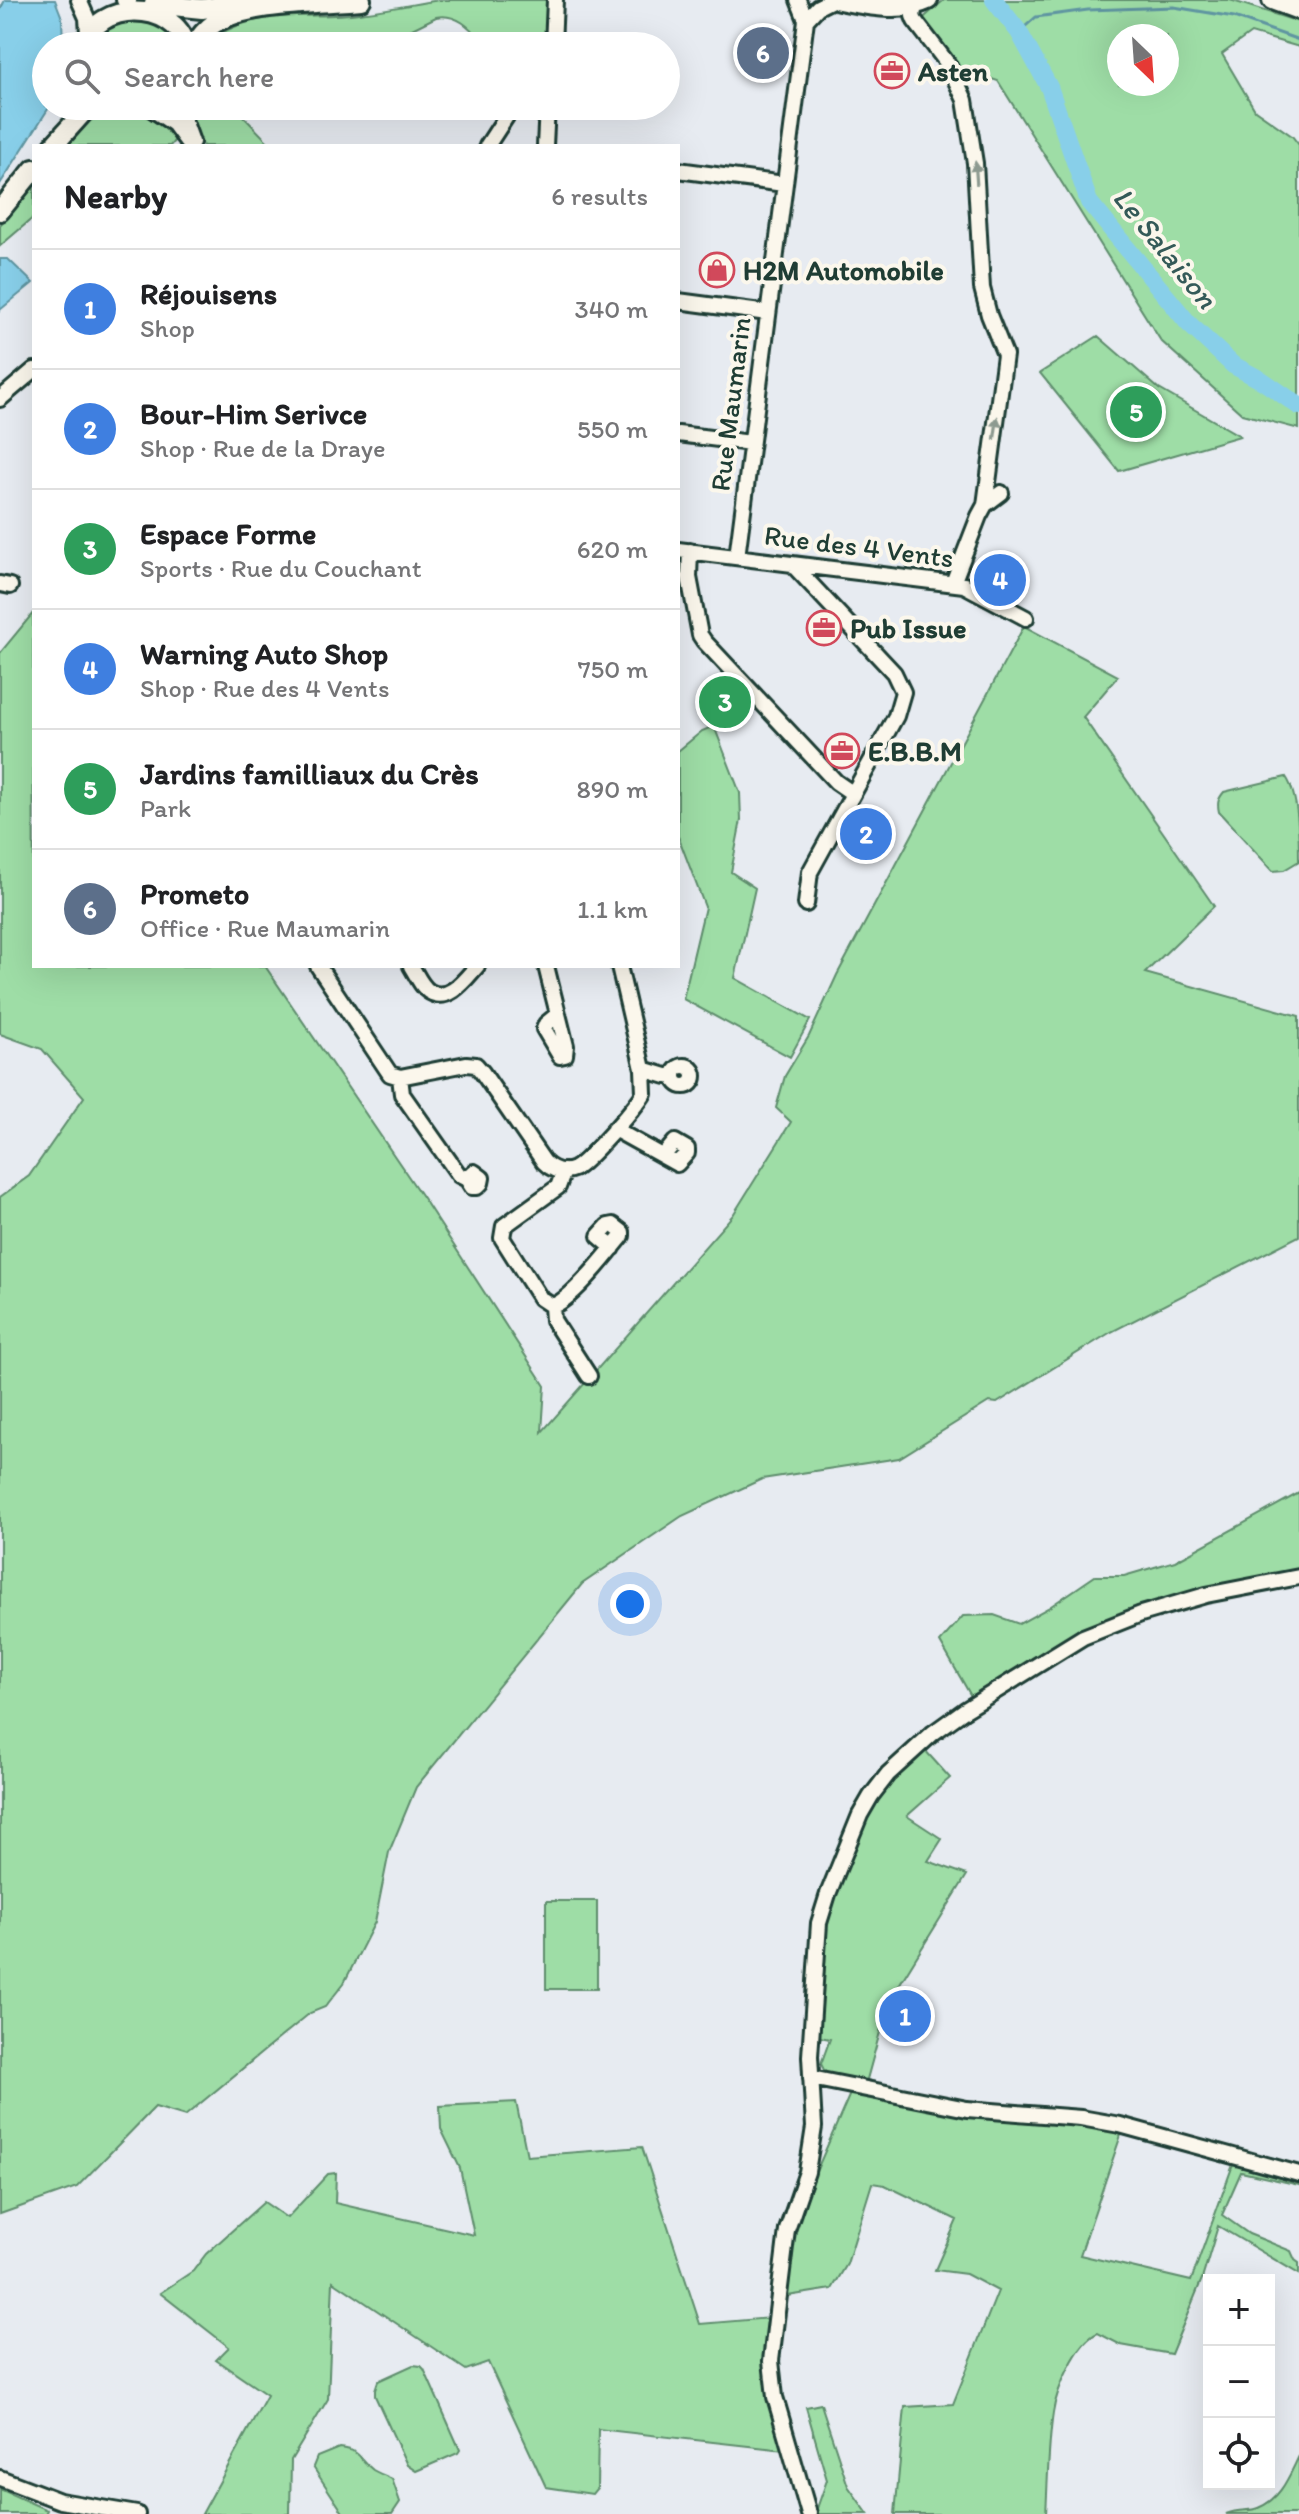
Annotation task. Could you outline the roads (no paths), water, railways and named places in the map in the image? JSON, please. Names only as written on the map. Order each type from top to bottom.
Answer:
[{"type":"main road","points":[[90,32],[104,11],[127,0],[202,9],[250,2],[331,2]]},
{"type":"main road","points":[[205,32],[227,17],[264,8],[361,0]]},
{"type":"main road","points":[[839,0],[871,5],[922,3]]},
{"type":"main road","points":[[1272,0],[1299,10]]},
{"type":"main road","points":[[154,4],[172,15],[182,32]]},
{"type":"main road","points":[[51,144],[64,120]]},
{"type":"main road","points":[[52,144],[75,120]]},
{"type":"main road","points":[[0,211],[31,172]]},
{"type":"street","points":[[79,0],[87,18],[86,32]]},
{"type":"street","points":[[554,32],[555,0]]},
{"type":"street","points":[[798,0],[806,20],[818,7],[832,0]]},
{"type":"street","points":[[922,3],[913,16],[915,21],[948,64],[965,100],[975,163],[982,288],[1005,355],[985,505],[953,583]]},
{"type":"street","name":"Rue Maumarin","points":[[737,557],[806,20]]},
{"type":"street","points":[[169,120],[190,144]]},
{"type":"street","points":[[185,120],[192,144]]},
{"type":"street","points":[[488,144],[504,120]]},
{"type":"street","points":[[545,144],[546,120]]},
{"type":"street","points":[[680,170],[784,184]]},
{"type":"street","points":[[680,301],[768,313]]},
{"type":"street","points":[[0,399],[32,372]]},
{"type":"street","points":[[680,434],[751,443]]},
{"type":"street","points":[[985,505],[1001,493]]},
{"type":"street","points":[[684,550],[700,635],[704,641],[836,782],[852,793]]},
{"type":"street","name":"Rue des 4 Vents","points":[[684,550],[964,585],[1026,618]]},
{"type":"street","points":[[792,564],[894,673],[903,692],[896,716],[810,872],[806,904]]},
{"type":"street","points":[[319,968],[387,1071],[400,1077],[466,1064],[476,1065],[544,1162],[564,1171],[577,1167],[644,1093],[643,1069],[619,968]]},
{"type":"street","points":[[412,968],[425,988],[439,995],[456,989],[475,968]]},
{"type":"street","points":[[546,968],[557,1015]]},
{"type":"street","points":[[643,1069],[674,1076]]},
{"type":"street","points":[[400,1077],[402,1094],[459,1175],[467,1179]]},
{"type":"street","points":[[614,1129],[664,1155]]},
{"type":"street","points":[[564,1171],[558,1187],[509,1221],[502,1232],[504,1243],[540,1298],[552,1306],[564,1301],[613,1248]]},
{"type":"street","points":[[552,1306],[553,1320],[589,1376]]},
{"type":"street","points":[[809,2514],[775,2397],[771,2361],[787,2230],[807,2172],[814,2127],[810,2056],[819,1923],[860,1815],[888,1774],[933,1733],[1083,1637],[1141,1614],[1206,1595],[1299,1577]]},
{"type":"street","points":[[811,2078],[967,2109],[1081,2118],[1120,2125],[1299,2174]]},
{"type":"street","points":[[0,2478],[60,2501],[137,2514]]},
{"type":"water","points":[[5,0],[55,0],[62,18],[62,32],[32,32],[32,120],[41,120],[0,184],[0,10]]},
{"type":"water","points":[[0,259],[8,259],[32,284],[0,310]]},
{"type":"waterway","name":"Le Salaison","points":[[994,0],[1019,32],[1049,87],[1089,202],[1189,324],[1233,365],[1299,406]]},
{"type":"waterway","points":[[1019,32],[1036,17],[1088,10],[1174,7],[1234,17],[1299,40]]},
{"type":"place","name":"Prometo","points":[[763,53]]},
{"type":"place","name":"Asten","points":[[892,71]]},
{"type":"place","name":"H2M Automobile","points":[[717,270]]},
{"type":"place","name":"Jardins familliaux du Crès","points":[[1136,412]]},
{"type":"place","name":"Warning Auto Shop","points":[[1000,580]]},
{"type":"place","name":"Pub Issue","points":[[824,628]]},
{"type":"place","name":"Espace Forme","points":[[725,702]]},
{"type":"place","name":"E.B.B.M","points":[[842,751]]},
{"type":"place","name":"Bour-Him Serivce","points":[[866,834]]},
{"type":"place","name":"Réjouisens","points":[[905,2016]]}]
